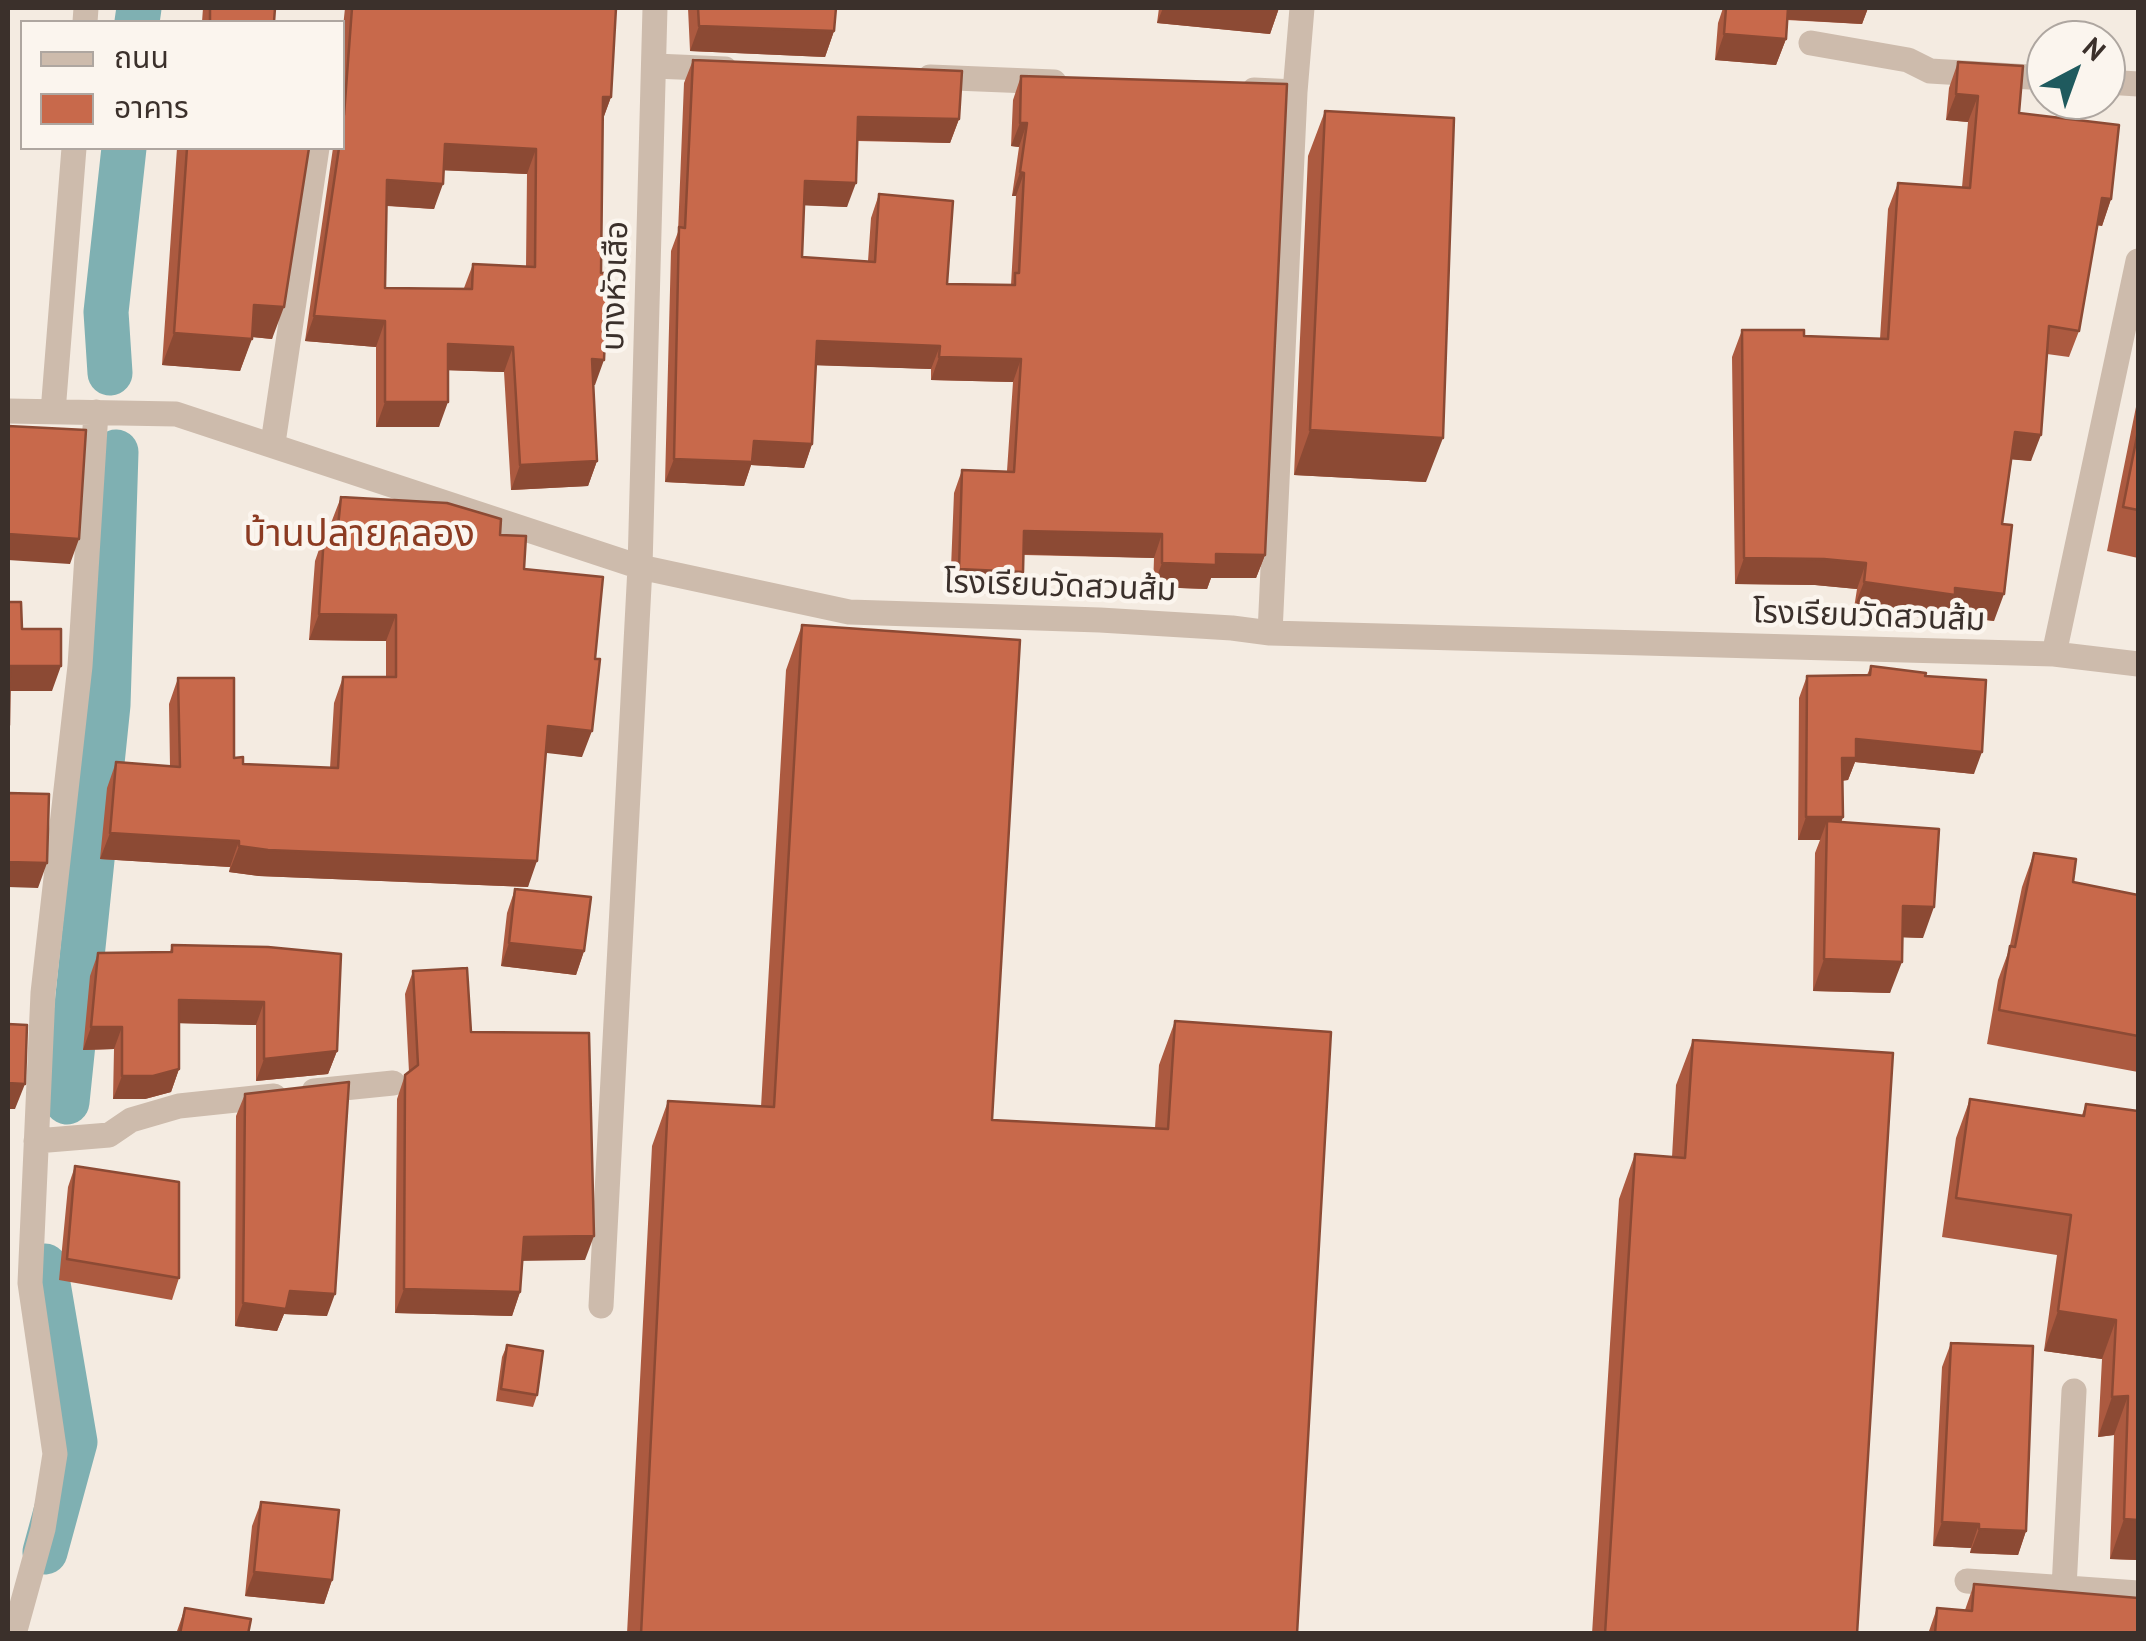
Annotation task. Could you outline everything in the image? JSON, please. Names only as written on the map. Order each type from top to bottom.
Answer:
[{"type":"street","name":"บางหัวเสือ","points":[[602,1306],[640,567],[655,8]]},
{"type":"street","points":[[1270,634],[1302,8]]},
{"type":"street","points":[[1811,44],[1908,60],[1930,70],[2026,77]]},
{"type":"street","points":[[655,66],[752,70]]},
{"type":"street","points":[[907,76],[1082,83]]},
{"type":"street","points":[[1237,90],[1295,92]]},
{"type":"street","points":[[53,412],[74,150]]},
{"type":"street","points":[[273,444],[317,150]]},
{"type":"street","points":[[2054,654],[2138,261]]},
{"type":"street","name":"โรงเรียนวัดสวนส้ม","points":[[8,411],[176,414],[640,567],[849,612],[1100,620],[1270,634],[2054,654],[2138,664]]},
{"type":"street","points":[[12,1632],[43,1529],[54,1454],[30,1282],[43,993],[80,666],[96,412]]},
{"type":"street","points":[[36,1141],[110,1135],[130,1120],[179,1106],[393,1083]]},
{"type":"street","points":[[2064,1588],[2074,1390]]},
{"type":"street","points":[[1967,1581],[2138,1594]]},
{"type":"building","points":[[210,8],[275,8],[274,20],[210,20]]},
{"type":"building","points":[[352,8],[616,8],[611,97],[603,97],[601,273],[608,273],[604,360],[592,359],[597,461],[520,465],[513,347],[448,344],[448,402],[385,402],[385,321],[314,316],[339,150],[345,150]],"holes":[[[445,144],[536,149],[535,267],[473,264],[472,289],[385,288],[387,180],[443,184]]]},
{"type":"building","points":[[698,8],[836,8],[834,31],[699,26]]},
{"type":"building","points":[[1726,8],[1788,8],[1786,39],[1724,34]]},
{"type":"building","points":[[693,60],[962,71],[959,119],[858,117],[856,183],[805,181],[802,257],[875,262],[879,194],[953,201],[947,284],[1015,285],[1015,273],[1019,273],[1024,173],[1020,172],[1027,123],[1020,123],[1021,76],[1287,84],[1265,555],[1216,554],[1216,565],[1162,563],[1162,534],[1024,531],[1023,572],[959,569],[962,470],[1014,472],[1021,359],[939,357],[940,346],[817,341],[812,444],[754,441],[752,462],[674,459],[679,227],[685,228]]},
{"type":"building","points":[[1958,62],[2023,66],[2019,113],[2026,114],[2026,120],[2119,125],[2111,199],[2102,198],[2079,331],[2049,326],[2041,435],[2015,432],[2002,524],[2012,525],[2004,594],[1955,588],[1955,595],[1864,582],[1866,563],[1744,558],[1742,330],[1804,330],[1804,336],[1888,339],[1898,183],[1970,188],[1978,96],[1956,94]]},
{"type":"building","points":[[1325,111],[1454,118],[1443,438],[1310,430]]},
{"type":"building","points":[[187,150],[309,150],[284,307],[254,305],[252,339],[174,333]]},
{"type":"building","points":[[8,426],[86,430],[79,539],[8,534]]},
{"type":"building","points":[[2138,431],[2138,510],[2123,507]]},
{"type":"building","points":[[341,497],[447,503],[501,519],[500,535],[526,536],[524,569],[603,577],[592,731],[548,726],[537,861],[268,850],[239,846],[239,841],[110,833],[116,762],[180,767],[178,678],[234,678],[234,758],[243,757],[243,764],[338,768],[343,677],[396,677],[396,615],[319,614],[324,535],[337,536]]},
{"type":"building","points":[[8,602],[21,602],[22,629],[61,629],[61,666],[10,666],[9,725],[8,724]]},
{"type":"building","points":[[802,625],[1020,640],[992,1120],[1168,1129],[1175,1021],[1331,1032],[1297,1634],[641,1634],[668,1101],[774,1107]]},
{"type":"building","points":[[1871,666],[1926,673],[1925,676],[1986,680],[1982,752],[1856,739],[1856,758],[1842,758],[1843,817],[1806,817],[1807,676],[1870,675]]},
{"type":"building","points":[[8,793],[49,794],[47,863],[8,862]]},
{"type":"building","points":[[1827,821],[1939,829],[1934,907],[1903,906],[1902,962],[1824,959]]},
{"type":"building","points":[[2034,853],[2076,859],[2073,882],[2138,895],[2138,1036],[1999,1010],[2010,946],[2015,947]]},
{"type":"building","points":[[515,889],[591,897],[584,951],[509,943]]},
{"type":"building","points":[[172,945],[268,947],[341,954],[337,1051],[264,1059],[264,1002],[179,1000],[179,1069],[153,1076],[122,1076],[122,1027],[91,1027],[98,953],[172,952]]},
{"type":"building","points":[[467,968],[471,1032],[589,1033],[594,1236],[524,1237],[520,1292],[404,1289],[405,1075],[418,1065],[413,971]]},
{"type":"building","points":[[8,1024],[27,1025],[25,1084],[8,1083]]},
{"type":"building","points":[[1693,1040],[1893,1053],[1857,1634],[1605,1634],[1635,1154],[1685,1158]]},
{"type":"building","points":[[349,1082],[335,1294],[290,1291],[286,1309],[243,1303],[245,1094]]},
{"type":"building","points":[[1970,1099],[2084,1116],[2086,1104],[2138,1111],[2138,1520],[2124,1519],[2128,1396],[2112,1397],[2116,1320],[2058,1311],[2071,1215],[1956,1198]]},
{"type":"building","points":[[75,1166],[179,1182],[179,1278],[67,1259]]},
{"type":"building","points":[[1951,1343],[2033,1346],[2026,1531],[1979,1529],[1979,1524],[1942,1522]]},
{"type":"building","points":[[507,1345],[543,1351],[537,1395],[501,1389]]},
{"type":"building","points":[[261,1502],[339,1510],[332,1580],[254,1572]]},
{"type":"building","points":[[1974,1584],[2138,1598],[2138,1634],[1935,1634],[1937,1608],[1972,1611]]},
{"type":"building","points":[[185,1608],[251,1619],[248,1634],[180,1634]]},
{"type":"waterway","points":[[137,20],[139,8]]},
{"type":"waterway","points":[[110,373],[106,312],[124,150]]},
{"type":"waterway","points":[[67,1102],[108,705],[116,452]]},
{"type":"waterway","points":[[45,1266],[75,1442],[45,1552]]},
{"type":"district","name":"บ้านปลายคลอง","points":[[359,535]]}]
